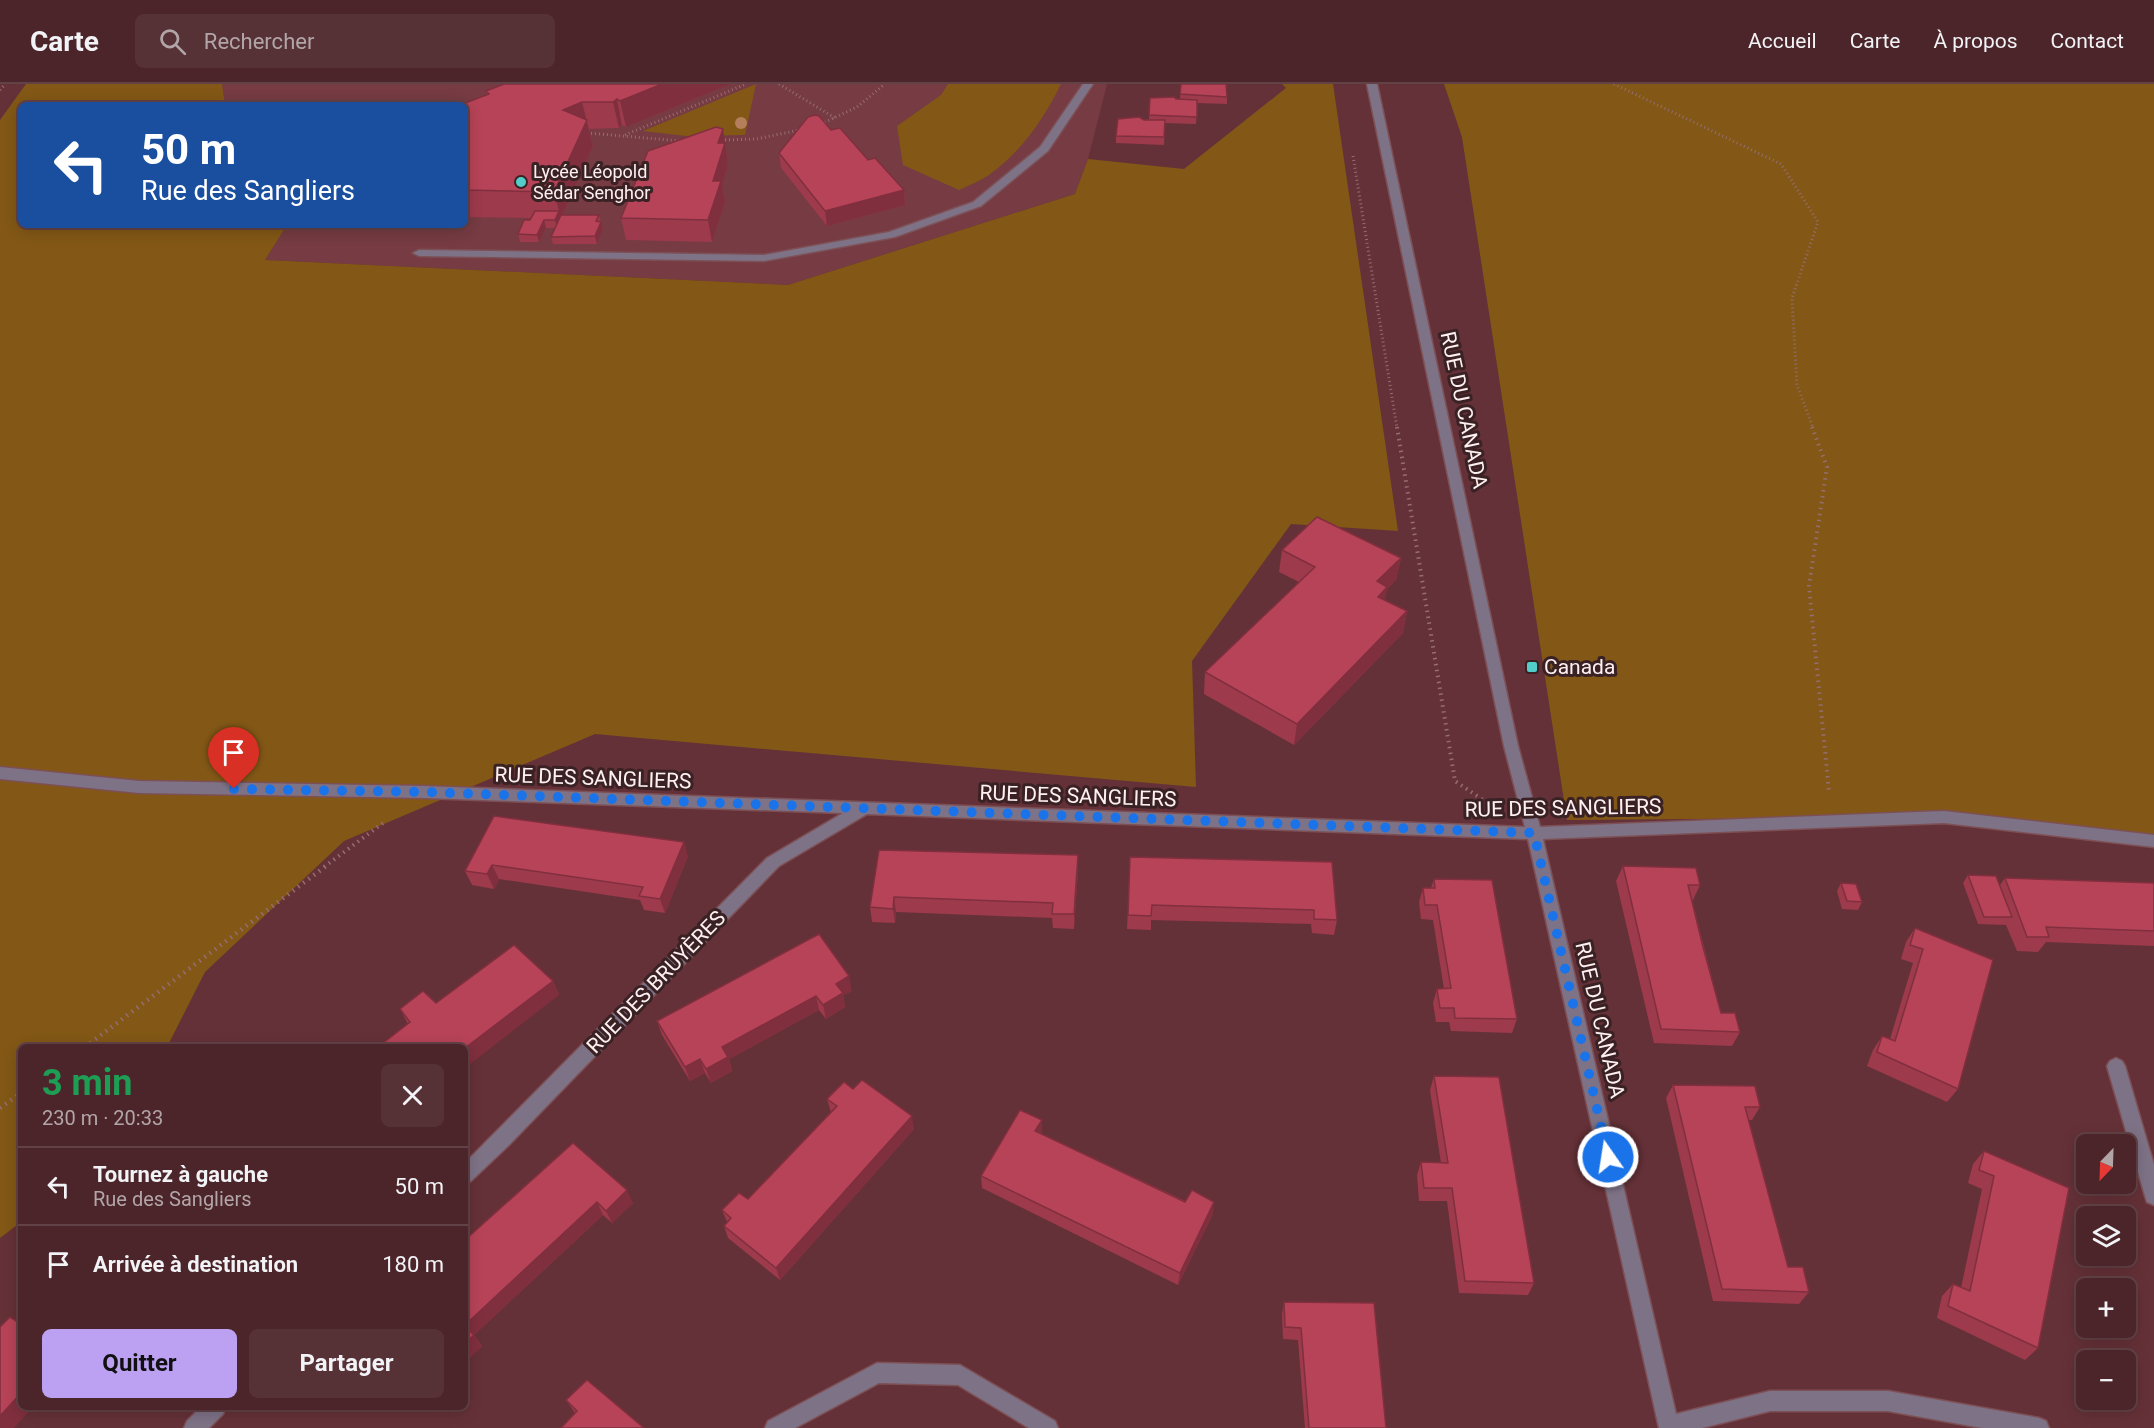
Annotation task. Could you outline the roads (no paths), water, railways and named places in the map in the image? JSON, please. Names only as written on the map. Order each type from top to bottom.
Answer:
[{"type":"street","points":[[419,253],[764,258],[891,235],[977,204],[1044,149],[1088,84]]},
{"type":"street","name":"RUE DU CANADA","points":[[1372,84],[1511,746],[1534,833],[1669,1427]]},
{"type":"street","name":"RUE DES SANGLIERS","points":[[0,773],[139,787],[424,792],[862,810],[1534,833],[1944,817],[2154,841]]},
{"type":"street","name":"RUE DES BRUYÈRES","points":[[468,1172],[773,862],[862,810]]},
{"type":"street","points":[[2116,1066],[2154,1196]]},
{"type":"street","points":[[775,1428],[877,1373],[960,1375],[1048,1428]]},
{"type":"street","points":[[1669,1427],[1770,1401],[1876,1401],[2039,1428]]},
{"type":"street","points":[[194,1428],[213,1410]]},
{"type":"place","name":"Lycée Léopold Sédar Senghor","points":[[521,182]]},
{"type":"place","name":"Canada","points":[[1532,667]]}]
